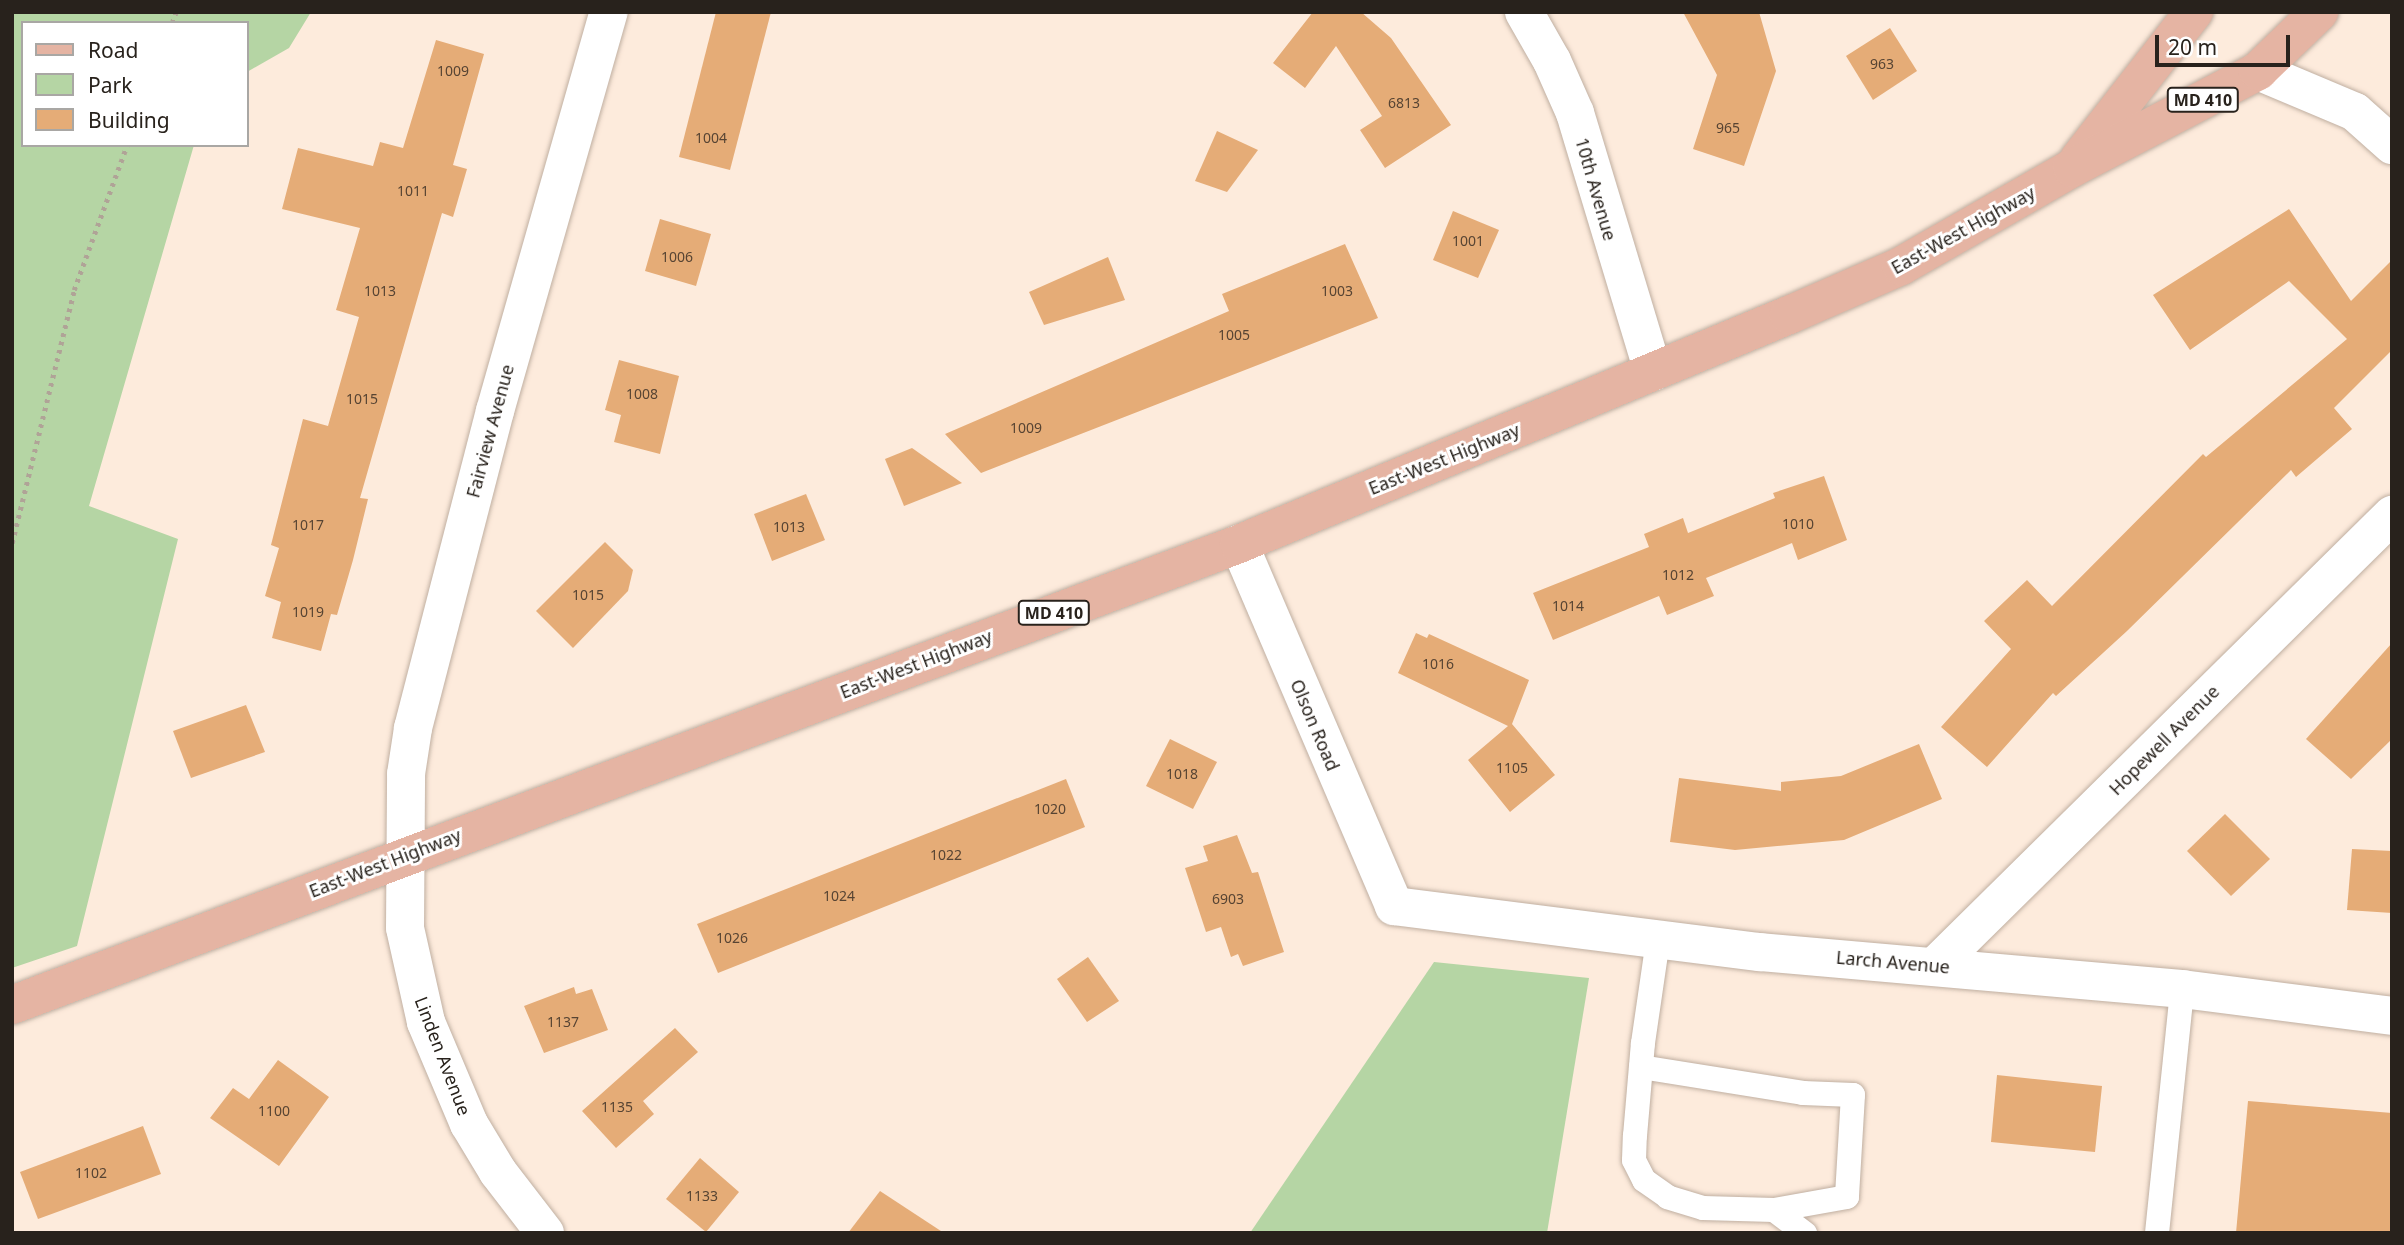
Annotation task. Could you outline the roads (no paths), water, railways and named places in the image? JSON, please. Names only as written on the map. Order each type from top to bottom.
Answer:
[{"type":"main road","name":"East-West Highway","points":[[2073,168],[2194,12]]},
{"type":"main road","name":"East-West Highway","points":[[12,1005],[1239,544],[1653,372],[1901,265],[2073,168],[2258,71],[2319,12]]},
{"type":"street","name":"Fairview Avenue","points":[[405,856],[406,774],[413,728],[495,411],[609,12]]},
{"type":"street","name":"10th Avenue","points":[[1524,12],[1552,61],[1574,113],[1653,372]]},
{"type":"street","points":[[2258,71],[2355,112],[2392,145]]},
{"type":"street","name":"Hopewell Avenue","points":[[1936,965],[2392,515]]},
{"type":"street","name":"Olson Road","points":[[1239,544],[1394,906]]},
{"type":"street","name":"Linden Avenue","points":[[405,856],[405,928],[426,1021],[469,1124],[534,1229]]},
{"type":"street","name":"Larch Avenue","points":[[1394,906],[1658,940],[2182,989],[2392,1016]]},
{"type":"lane","points":[[1641,1067],[1803,1093],[1853,1095],[1847,1197],[1773,1210],[1703,1208],[1668,1197],[1644,1180],[1634,1160],[1641,1067],[1658,940]]},
{"type":"lane","points":[[2157,1233],[2182,989]]},
{"type":"lane","points":[[1773,1210],[1805,1233]]}]
